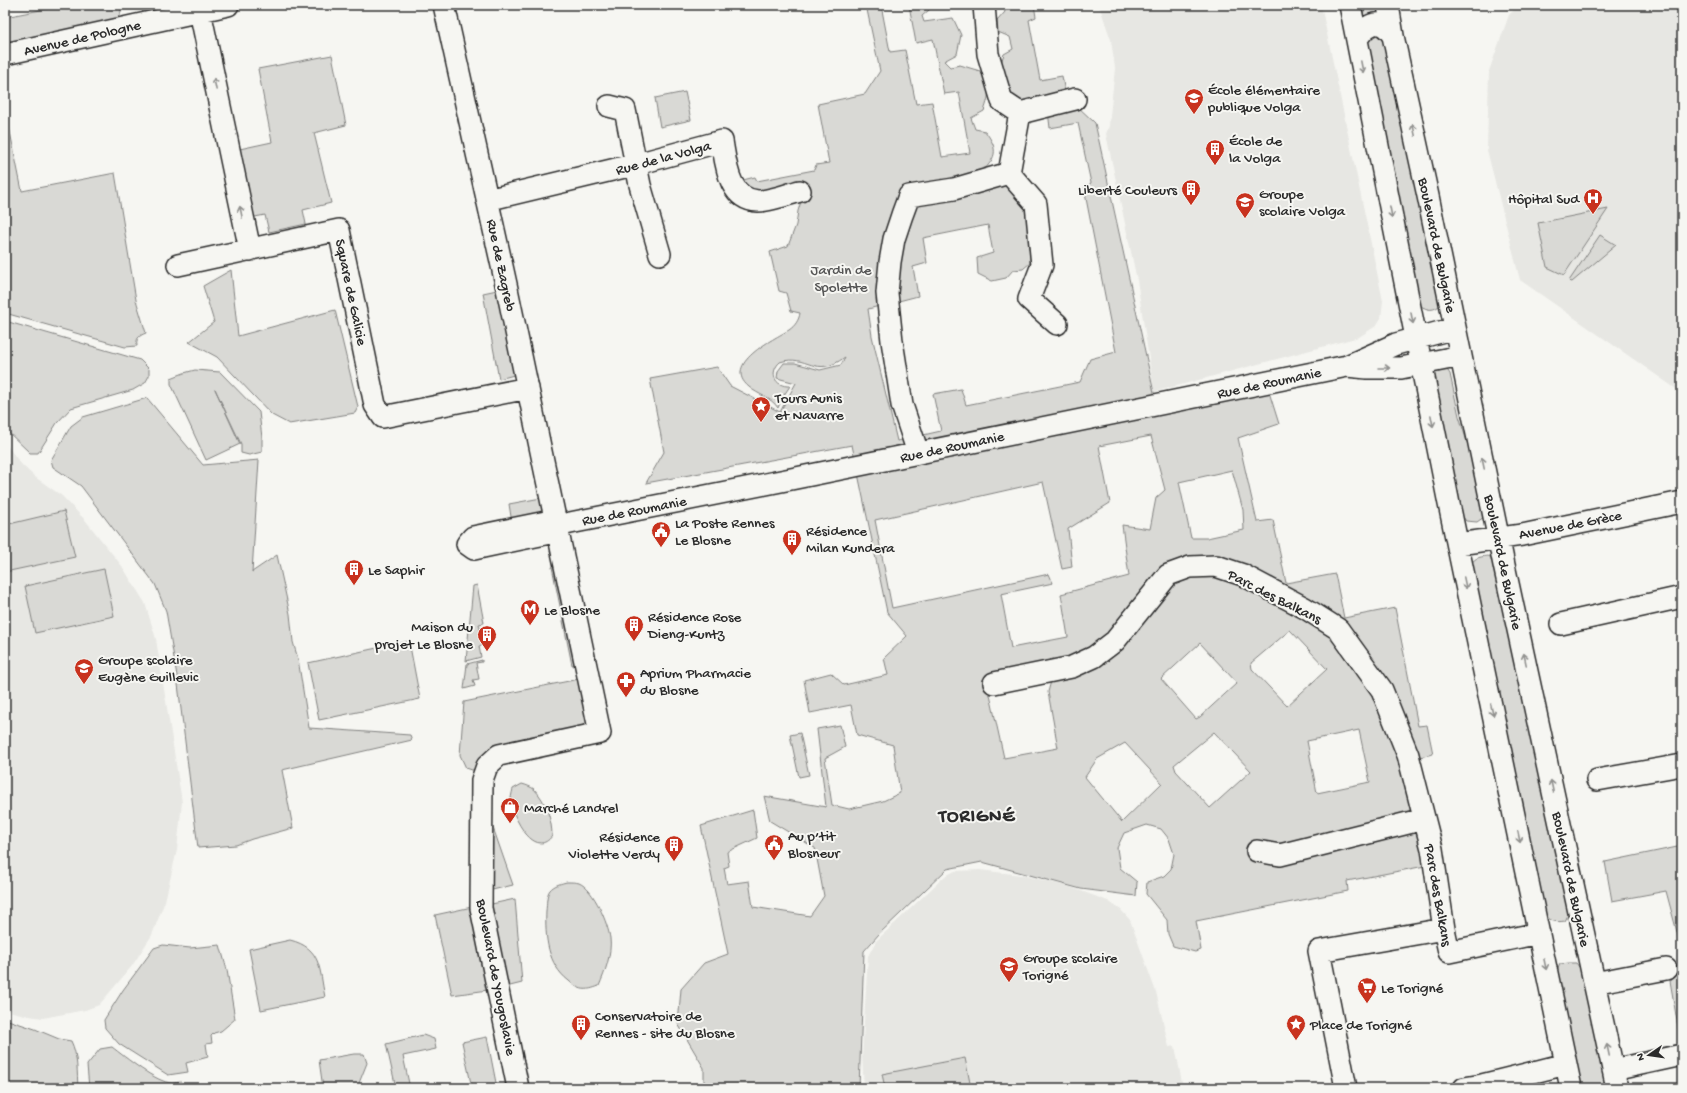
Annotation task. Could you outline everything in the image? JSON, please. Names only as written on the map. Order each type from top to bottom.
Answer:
[{"type":"street","name":"Avenue de Pologne","points":[[5,54],[228,5]]},
{"type":"street","name":"Rue de Zagreb","points":[[444,5],[528,388],[556,526]]},
{"type":"street","points":[[984,5],[988,54],[1002,101],[1020,113],[1075,99]]},
{"type":"street","name":"Boulevard de Bulgarie","points":[[1388,5],[1393,36],[1615,1079]]},
{"type":"street","points":[[1352,8],[1421,364],[1571,1088]]},
{"type":"street","points":[[178,265],[250,250],[200,11]]},
{"type":"street","points":[[1357,38],[1367,26],[1374,24],[1380,24],[1388,27],[1393,36]]},
{"type":"street","points":[[608,106],[625,110],[640,185],[660,254]]},
{"type":"street","points":[[1009,173],[1020,113]]},
{"type":"street","name":"Rue de la Volga","points":[[487,200],[637,164],[722,141],[728,174],[736,190],[747,199],[759,201],[800,191]]},
{"type":"street","points":[[918,453],[902,405],[892,341],[887,293],[894,239],[909,196],[954,189],[1009,173]]},
{"type":"street","points":[[1009,173],[1036,204],[1042,265],[1029,299],[1057,324]]},
{"type":"street","name":"Square de Galicie","points":[[250,250],[339,230],[375,405],[382,417],[528,388]]},
{"type":"street","name":"Rue de Roumanie","points":[[556,526],[1347,366],[1396,344],[1455,328]]},
{"type":"street","name":"Rue de Roumanie","points":[[1347,366],[1367,368],[1401,368],[1461,356]]},
{"type":"street","name":"Avenue de Grèce","points":[[1458,544],[1522,535],[1682,502]]},
{"type":"street","name":"Boulevard de Yougoslavie","points":[[518,1088],[481,908],[482,780],[487,766],[499,755],[600,733],[556,526]]},
{"type":"street","name":"Parc des Balkans","points":[[994,683],[1072,667],[1094,657],[1115,640],[1168,575],[1190,567],[1216,566],[1243,575],[1305,608],[1338,629],[1382,690],[1408,755],[1432,849],[1449,952],[1539,933]]},
{"type":"street","points":[[1561,624],[1682,597]]},
{"type":"street","points":[[1597,780],[1682,765]]},
{"type":"street","points":[[1257,851],[1280,855],[1424,819]]},
{"type":"street","points":[[1346,1088],[1319,951],[1444,929]]},
{"type":"street","points":[[1594,983],[1666,969]]},
{"type":"street","points":[[1615,1079],[1682,1055]]},
{"type":"street","points":[[1464,1088],[1482,1085],[1566,1064]]},
{"type":"shaded area","name":"Groupe scolaire Volga","points":[[1099,5],[1321,5],[1383,301],[1381,318],[1376,326],[1359,337],[1154,392],[1137,280],[1106,134],[1109,126],[1115,68],[1111,40]]},
{"type":"shaded area","name":"Hôpital Sud","points":[[1519,5],[1682,5],[1682,393],[1520,280],[1487,150],[1489,71],[1509,15]]},
{"type":"shaded area","name":"Groupe scolaire Eugène Guillevic","points":[[5,443],[22,465],[35,477],[62,496],[86,521],[122,566],[145,603],[156,639],[182,802],[177,850],[165,901],[152,935],[132,966],[99,1005],[85,1010],[43,1018],[5,1010]]},
{"type":"shaded area","name":"Groupe scolaire Torigné","points":[[980,870],[1021,875],[1065,885],[1108,901],[1121,910],[1130,920],[1156,992],[1169,1047],[1175,1046],[1183,1088],[864,1088],[862,1056],[868,956],[876,941],[945,876],[955,871]]},
{"type":"green space","points":[[66,5],[120,5],[121,12],[116,21],[7,44],[5,35],[5,17]]},
{"type":"green space","points":[[141,5],[203,5],[144,17]]},
{"type":"green space","name":"Jardin de Spolette","points":[[866,5],[881,5],[890,52],[905,50],[916,104],[932,102],[942,157],[970,153],[959,92],[944,94],[933,39],[916,43],[909,5],[931,5],[929,10],[922,16],[924,22],[953,18],[961,35],[957,54],[944,61],[950,67],[960,65],[980,71],[988,86],[988,95],[984,111],[971,118],[975,129],[985,131],[993,144],[994,149],[992,159],[979,175],[999,180],[1021,191],[1032,215],[1030,263],[1023,269],[1013,270],[1006,278],[992,281],[978,274],[977,258],[993,253],[988,225],[923,238],[927,263],[913,267],[918,296],[868,309],[872,336],[897,441],[941,431],[933,394],[961,389],[966,405],[1080,382],[1090,359],[1116,352],[1084,188],[1091,183],[1078,123],[1050,128],[1048,111],[1075,104],[1095,123],[1158,411],[1269,392],[1279,424],[1238,438],[1257,522],[1273,520],[1286,583],[1335,574],[1344,618],[1395,608],[1418,726],[1427,725],[1433,754],[1415,758],[1406,775],[1425,866],[1347,881],[1348,891],[1196,921],[1201,950],[1195,952],[1173,946],[1168,934],[1167,920],[1146,894],[1147,882],[1164,876],[1171,869],[1174,854],[1169,839],[1161,829],[1147,825],[1124,833],[1117,848],[1120,868],[1137,882],[1136,896],[1081,889],[982,862],[947,869],[879,934],[864,951],[859,1088],[704,1088],[704,1068],[678,1024],[681,989],[704,963],[728,954],[701,826],[753,810],[757,838],[727,852],[729,866],[724,868],[727,884],[749,881],[753,907],[810,916],[824,896],[815,848],[770,821],[764,796],[826,807],[817,729],[840,725],[845,747],[825,758],[832,805],[849,809],[883,801],[900,793],[893,745],[857,735],[851,705],[810,713],[804,680],[831,673],[844,685],[888,675],[884,658],[907,636],[887,612],[852,445],[646,483],[664,452],[650,379],[717,367],[730,386],[780,412],[796,383],[777,378],[778,371],[784,363],[795,363],[820,370],[841,365],[845,357],[826,366],[811,365],[789,360],[780,362],[775,370],[775,378],[780,384],[790,386],[782,398],[778,408],[772,401],[749,387],[742,378],[741,370],[745,361],[762,346],[791,328],[799,318],[800,313],[791,311],[786,293],[779,291],[770,252],[788,246],[796,225],[802,198],[751,195],[743,180],[755,177],[757,181],[814,170],[816,165],[829,163],[818,104],[865,94],[880,71]],"holes":[[[1151,436],[1165,490],[1156,498],[1150,529],[1122,525],[1129,576],[1061,594],[1068,637],[1011,648],[1001,594],[1053,583],[1049,574],[892,608],[875,520],[1043,482],[1062,569],[1072,567],[1068,529],[1110,503],[1099,446]],[[1232,470],[1243,510],[1244,530],[1207,538],[1191,538],[1179,482]],[[1290,630],[1327,669],[1287,706],[1252,669],[1251,663]],[[1200,643],[1237,683],[1196,719],[1161,679]],[[986,677],[1051,681],[1048,692],[1058,748],[1004,758]],[[1359,730],[1370,782],[1317,793],[1307,741]],[[1214,732],[1251,771],[1210,808],[1176,771],[1174,765]],[[1125,743],[1162,783],[1122,822],[1085,777],[1097,759]]]},
{"type":"green space","points":[[1003,5],[1034,5],[1036,17],[1029,20],[1040,80],[1062,76],[1065,93],[1026,103],[1014,97],[1009,91],[1001,63],[1004,54],[1013,49],[1010,37],[998,32],[997,21],[1005,12]]},
{"type":"green space","points":[[1366,5],[1383,5],[1385,20],[1360,23]]},
{"type":"green space","points":[[1384,32],[1441,304],[1434,309],[1428,309],[1420,305],[1364,38]]},
{"type":"green space","points":[[332,55],[346,125],[314,133],[331,203],[303,210],[306,224],[269,232],[265,215],[250,218],[235,150],[272,142],[258,69]]},
{"type":"green space","points":[[685,92],[691,120],[660,127],[655,98]]},
{"type":"green space","points":[[5,107],[22,191],[115,173],[136,300],[146,333],[138,338],[137,346],[125,347],[5,313]]},
{"type":"green space","points":[[1608,209],[1564,275],[1547,267],[1538,223]]},
{"type":"green space","points":[[1600,235],[1616,245],[1572,282],[1569,281]]},
{"type":"green space","points":[[231,270],[238,336],[335,310],[358,407],[355,413],[289,424],[272,415],[217,357],[189,342],[214,322],[203,286]]},
{"type":"green space","points":[[497,290],[514,375],[499,379],[483,293]]},
{"type":"green space","points":[[5,321],[140,360],[149,369],[149,376],[145,383],[133,390],[71,408],[57,423],[38,453],[30,453],[5,429]]},
{"type":"green space","points":[[1444,368],[1450,374],[1459,416],[1480,484],[1484,517],[1477,522],[1466,521],[1460,513],[1433,374],[1435,370]]},
{"type":"green space","points":[[195,370],[220,372],[259,412],[262,452],[249,455],[241,453],[241,444],[215,389],[240,444],[206,460],[171,384],[171,378]]},
{"type":"green space","points":[[147,398],[203,465],[259,460],[252,572],[277,555],[290,614],[293,642],[298,659],[309,728],[410,735],[412,740],[282,770],[293,828],[236,845],[198,848],[177,676],[166,611],[155,584],[81,486],[53,467],[51,460],[71,426],[83,417]]},
{"type":"green space","points":[[541,498],[543,513],[512,523],[509,504]]},
{"type":"green space","points":[[64,511],[75,557],[5,572],[5,525]]},
{"type":"green space","points":[[1488,556],[1494,559],[1571,909],[1565,921],[1558,922],[1552,920],[1547,917],[1543,911],[1469,568],[1472,562],[1476,559]]},
{"type":"green space","points":[[559,565],[580,664],[572,665],[552,567]]},
{"type":"green space","points":[[104,569],[114,616],[35,633],[25,586]]},
{"type":"green space","points":[[477,585],[484,623],[479,624],[484,645],[479,646],[481,657],[466,661],[473,586]]},
{"type":"green space","points":[[409,641],[420,699],[319,720],[308,663]]},
{"type":"green space","points":[[482,660],[482,662],[476,663],[479,679],[473,680],[475,686],[464,689],[467,664]]},
{"type":"green space","points":[[579,679],[591,721],[585,734],[483,755],[477,761],[477,769],[472,770],[466,768],[460,755],[464,702]]},
{"type":"green space","points":[[800,733],[809,775],[799,777],[790,735]]},
{"type":"green space","points":[[522,784],[534,789],[542,799],[548,811],[552,836],[545,842],[539,843],[532,840],[516,819],[511,804],[513,789]]},
{"type":"green space","points":[[490,819],[513,885],[484,892]]},
{"type":"green space","points":[[1682,846],[1681,947],[1666,891],[1612,901],[1605,862]]},
{"type":"green space","points":[[567,882],[579,883],[590,892],[595,899],[609,932],[610,950],[606,969],[599,986],[590,989],[576,987],[562,974],[556,967],[552,958],[547,940],[546,911],[548,894],[554,887]]},
{"type":"green space","points":[[515,899],[522,983],[506,987],[487,905]]},
{"type":"green space","points":[[472,907],[488,990],[452,995],[435,915]]},
{"type":"green space","points":[[290,940],[308,948],[314,954],[320,969],[325,997],[261,1010],[249,949]]},
{"type":"green space","points":[[163,945],[190,948],[220,945],[227,970],[235,1019],[221,1031],[214,1033],[211,1036],[212,1043],[206,1044],[208,1057],[186,1063],[188,1072],[168,1075],[119,1044],[105,1028],[104,1020],[123,990],[154,948]]},
{"type":"green space","points":[[1576,963],[1583,972],[1606,1088],[1580,1088],[1557,971],[1560,964]]},
{"type":"green space","points":[[1682,971],[1682,983],[1678,984],[1682,1001],[1682,1050],[1669,975]]},
{"type":"green space","points":[[5,1019],[59,1039],[71,1041],[76,1058],[78,1088],[5,1088]]},
{"type":"green space","points":[[423,1035],[434,1039],[436,1049],[403,1056],[410,1088],[396,1088],[386,1044]]},
{"type":"green space","points":[[487,1037],[497,1088],[472,1088],[462,1042]]},
{"type":"green space","points":[[112,1047],[158,1079],[172,1083],[181,1082],[183,1088],[89,1088],[87,1065],[100,1049]]},
{"type":"green space","points":[[354,1054],[364,1054],[367,1063],[357,1088],[323,1088],[319,1060]]},
{"type":"green space","points":[[965,1058],[971,1088],[885,1088],[882,1074]]},
{"type":"place","name":"École élémentaire publique Volga","points":[[1194,115]]},
{"type":"place","name":"École de la Volga","points":[[1215,166]]},
{"type":"place","name":"Liberté Couleurs","points":[[1191,206]]},
{"type":"place","name":"Hôpital Sud","points":[[1593,215]]},
{"type":"place","name":"Groupe scolaire Volga","points":[[1245,219]]},
{"type":"place","name":"Tours Aunis et Navarre","points":[[761,423]]},
{"type":"place","name":"La Poste Rennes Le Blosne","points":[[661,548]]},
{"type":"place","name":"Résidence Milan Kundera","points":[[792,556]]},
{"type":"place","name":"Le Saphir","points":[[354,586]]},
{"type":"place","name":"Le Blosne","points":[[530,626]]},
{"type":"place","name":"Résidence Rose Dieng-Kuntz","points":[[634,642]]},
{"type":"place","name":"Maison du projet Le Blosne","points":[[487,652]]},
{"type":"place","name":"Groupe scolaire Eugène Guillevic","points":[[84,685]]},
{"type":"place","name":"Aprium Pharmacie du Blosne","points":[[626,698]]},
{"type":"place","name":"Marché Landrel","points":[[510,824]]},
{"type":"place","name":"Au p’tit Blosneur","points":[[774,861]]},
{"type":"place","name":"Résidence Violette Verdy","points":[[674,862]]},
{"type":"place","name":"Groupe scolaire Torigné","points":[[1009,983]]},
{"type":"place","name":"Le Torigné","points":[[1367,1004]]},
{"type":"place","name":"Conservatoire de Rennes - site du Blosne","points":[[581,1041]]},
{"type":"place","name":"Place de Torigné","points":[[1296,1041]]},
{"type":"district","name":"TORIGNÉ","points":[[977,814]]}]
